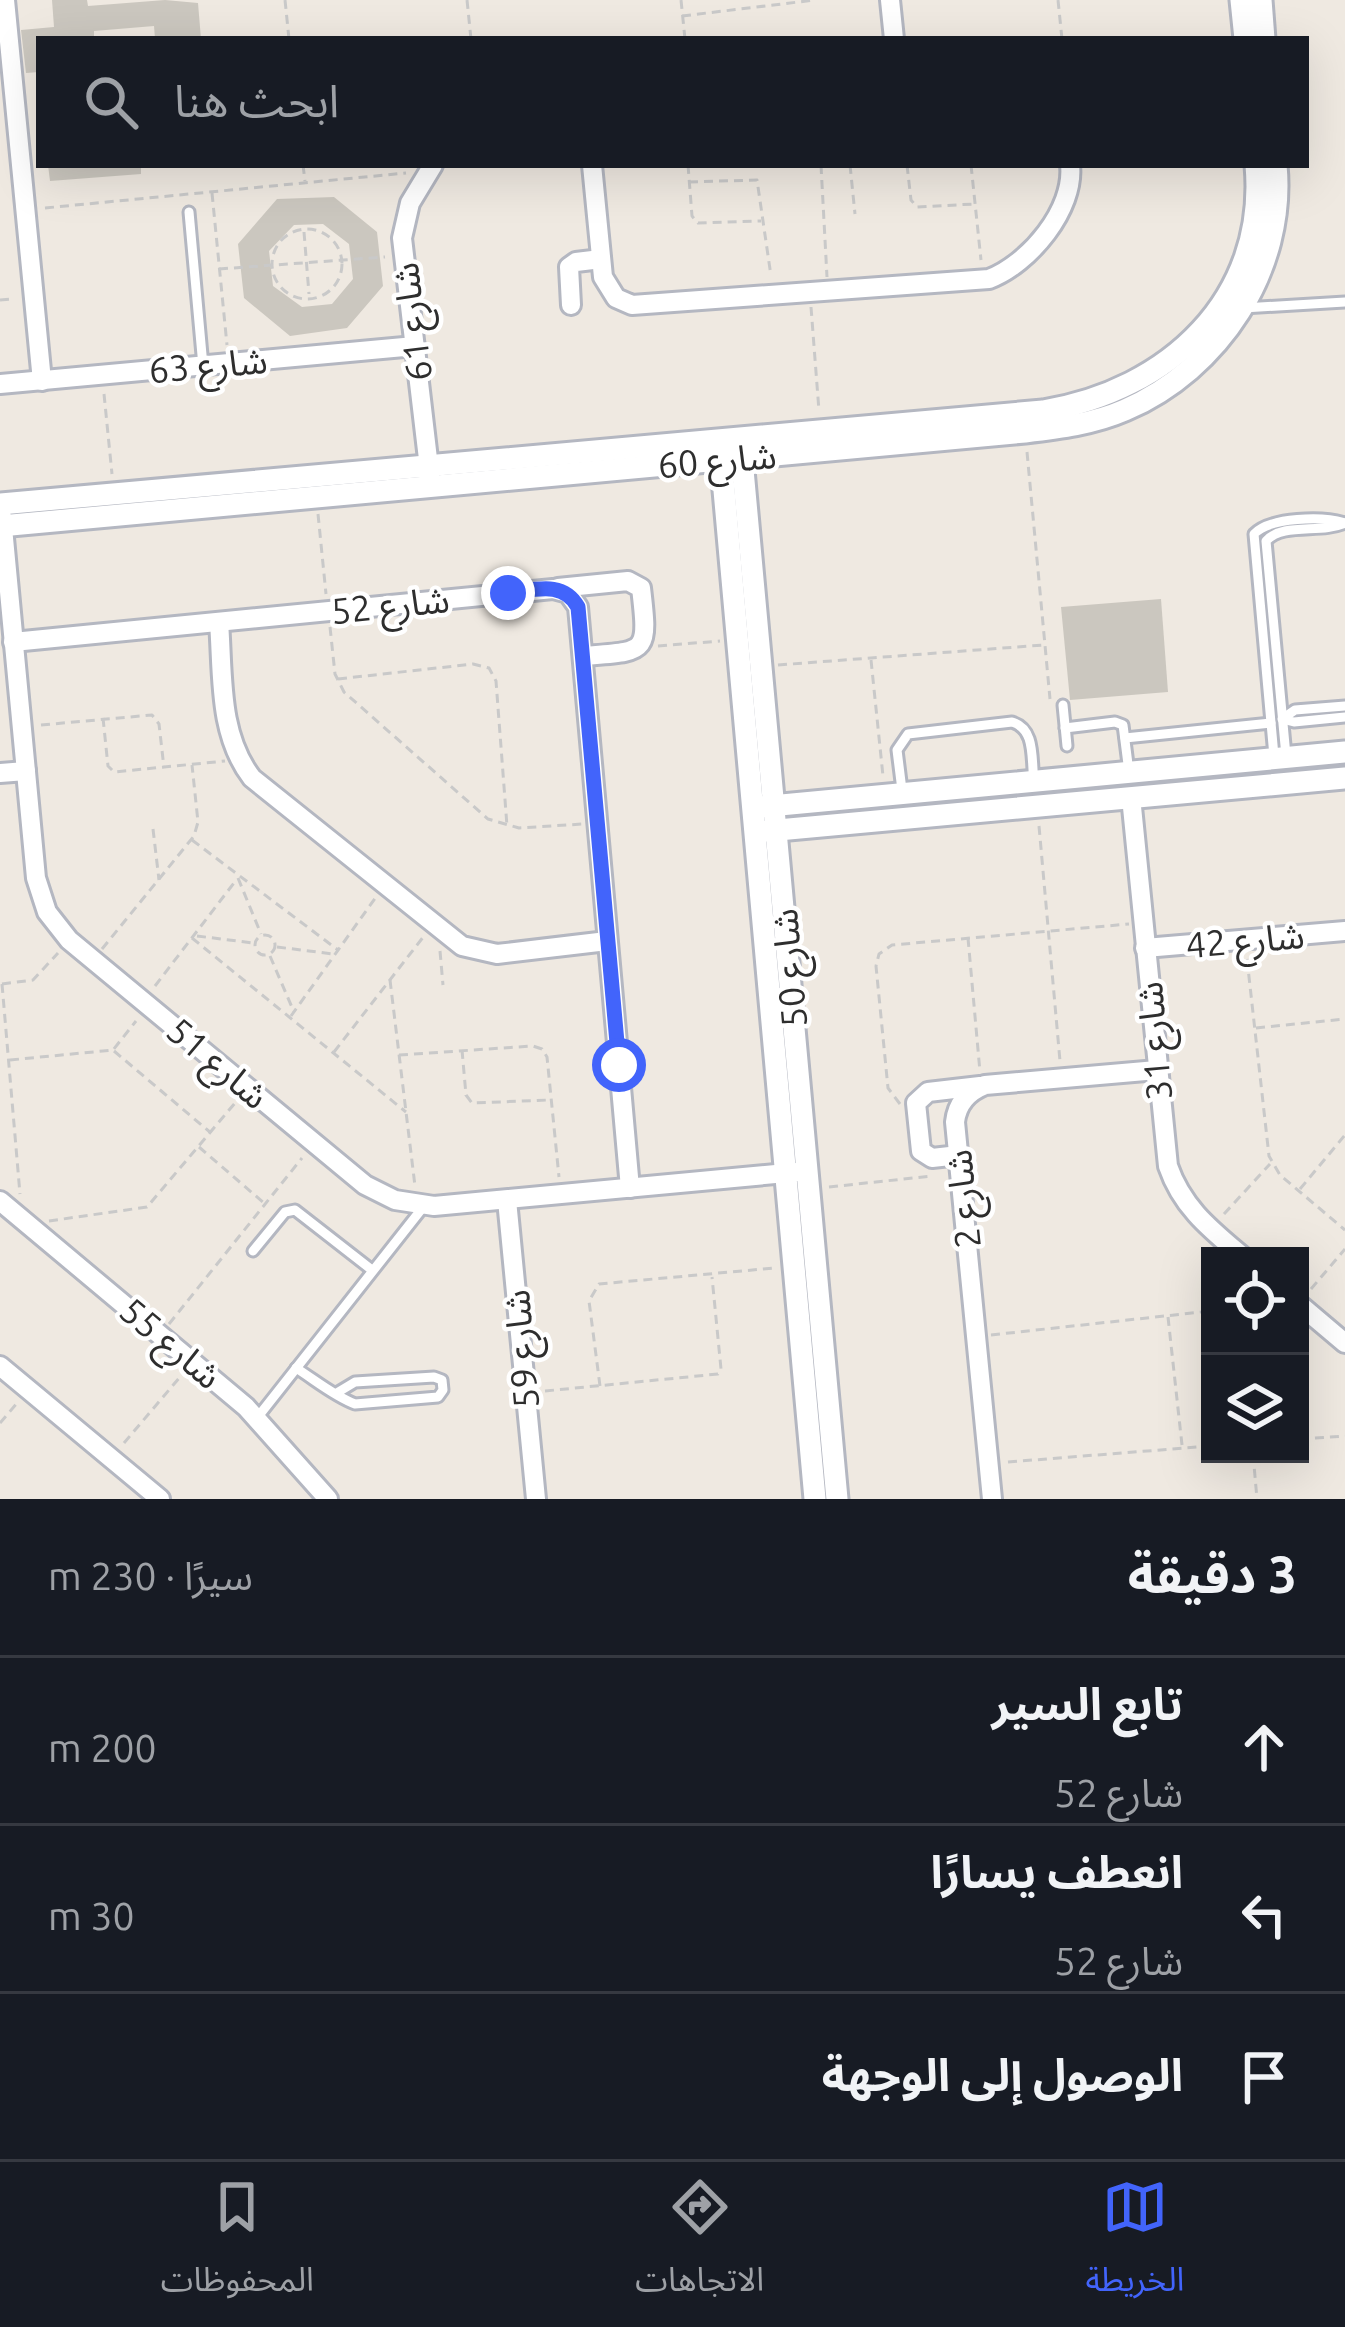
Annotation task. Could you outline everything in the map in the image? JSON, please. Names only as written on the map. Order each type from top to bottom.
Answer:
[{"type":"street","points":[[5,0],[8,104],[26,209],[42,381]]},
{"type":"street","points":[[890,0],[894,36]]},
{"type":"street","points":[[1241,0],[1245,36]]},
{"type":"street","points":[[1261,0],[1264,36]]},
{"type":"street","name":"شارع 61","points":[[430,168],[406,214],[404,256],[430,476]]},
{"type":"street","points":[[592,168],[601,259],[610,292],[632,305],[983,280],[1016,264],[1058,219],[1071,186],[1070,168]]},
{"type":"street","name":"شارع 60","points":[[730,449],[821,431],[1061,408],[1116,392],[1151,374],[1205,327],[1238,273],[1255,214],[1256,168]]},
{"type":"street","name":"شارع 60","points":[[1,515],[114,494],[430,476],[730,449],[1025,433],[1104,418],[1158,393],[1205,355],[1242,308],[1271,234],[1276,168]]},
{"type":"street","points":[[571,305],[569,267],[601,259]]},
{"type":"street","name":"شارع 63","points":[[0,384],[415,346]]},
{"type":"street","name":"شارع 50","points":[[730,449],[737,639],[763,806]]},
{"type":"street","name":"شارع 50","points":[[730,449],[761,667],[765,831],[837,1499]]},
{"type":"street","name":"شارع 60","points":[[1,515],[316,497],[430,476]]},
{"type":"street","name":"شارع 51","points":[[1,515],[38,890],[53,922],[69,940],[374,1192],[421,1206],[801,1178]]},
{"type":"street","name":"شارع 52","points":[[14,642],[636,583],[641,589],[646,632],[638,648]]},
{"type":"street","points":[[553,589],[564,591],[576,602],[583,656],[630,1188]]},
{"type":"street","points":[[219,622],[227,724],[239,759],[252,778],[462,946],[486,953],[608,941]]},
{"type":"street","points":[[583,656],[638,648]]},
{"type":"street","points":[[763,806],[1345,752]]},
{"type":"street","points":[[0,773],[26,771]]},
{"type":"street","points":[[1130,772],[1150,784],[1131,798]]},
{"type":"street","points":[[1130,772],[1108,785],[1131,798]]},
{"type":"street","points":[[765,831],[1345,778]]},
{"type":"street","name":"شارع 31","points":[[1131,798],[1168,1166],[1186,1205],[1231,1247]]},
{"type":"street","name":"شارع 42","points":[[1145,948],[1345,931]]},
{"type":"street","points":[[960,1164],[924,1154],[915,1108],[924,1094],[1157,1070]]},
{"type":"street","name":"شارع 2","points":[[983,1085],[958,1107],[956,1122],[992,1499]]},
{"type":"street","name":"شارع 50","points":[[801,1178],[794,1266],[815,1499]]},
{"type":"street","name":"شارع 59","points":[[507,1200],[536,1499]]},
{"type":"street","points":[[0,1230],[16,1214]]},
{"type":"street","name":"شارع 55","points":[[16,1214],[257,1418],[328,1499]]},
{"type":"street","points":[[1309,1312],[1345,1343]]},
{"type":"street","points":[[0,1366],[160,1499]]},
{"type":"lane","points":[[189,212],[202,366]]},
{"type":"lane","points":[[1242,308],[1345,302]]},
{"type":"lane","points":[[1345,523],[1268,537],[1257,529],[1268,524],[1345,523]]},
{"type":"lane","points":[[1257,529],[1253,546],[1280,758]]},
{"type":"lane","points":[[1268,537],[1274,721]]},
{"type":"lane","points":[[1063,705],[1067,746]]},
{"type":"lane","points":[[1274,721],[1295,710],[1345,706]]},
{"type":"lane","points":[[1125,737],[1345,717]]},
{"type":"lane","points":[[893,794],[897,750],[904,737],[913,732],[992,724],[1017,723],[1026,729],[1034,781]]},
{"type":"lane","points":[[1065,728],[1120,723],[1130,772]]},
{"type":"lane","points":[[257,1418],[421,1206]]},
{"type":"lane","points":[[253,1251],[292,1209],[372,1270]]},
{"type":"lane","points":[[296,1368],[335,1394],[361,1405],[438,1397],[443,1390],[442,1381],[434,1376],[355,1382],[335,1394]]},
{"type":"path","points":[[285,0],[290,36]]},
{"type":"path","points":[[467,0],[471,36]]},
{"type":"path","points":[[680,0],[685,36]]},
{"type":"path","points":[[745,0],[746,10]]},
{"type":"path","points":[[682,16],[815,0]]},
{"type":"path","points":[[1058,0],[1062,36]]},
{"type":"path","points":[[303,168],[305,183]]},
{"type":"path","points":[[26,209],[430,168]]},
{"type":"path","points":[[688,168],[692,216],[698,224],[765,221]]},
{"type":"path","points":[[821,168],[821,431]]},
{"type":"path","points":[[850,168],[855,214]]},
{"type":"path","points":[[907,168],[911,200],[917,207],[976,204]]},
{"type":"path","points":[[971,168],[983,280]]},
{"type":"path","points":[[689,182],[758,180],[773,296]]},
{"type":"path","points":[[212,192],[229,364]]},
{"type":"path","points":[[304,230],[310,297]]},
{"type":"path","points":[[304,230],[316,230],[336,242],[343,272],[328,293],[298,298],[277,283],[274,250],[291,232],[304,230]]},
{"type":"path","points":[[220,269],[404,256]]},
{"type":"path","points":[[102,375],[114,494]]},
{"type":"path","points":[[1025,433],[1051,712]]},
{"type":"path","points":[[316,497],[337,680],[344,692],[480,813],[508,826],[597,824]]},
{"type":"path","points":[[638,648],[737,639]]},
{"type":"path","points":[[761,667],[1045,645]]},
{"type":"path","points":[[871,658],[893,794]]},
{"type":"path","points":[[337,680],[473,664],[489,668],[496,681],[508,826]]},
{"type":"path","points":[[22,727],[147,713],[156,718],[164,768]]},
{"type":"path","points":[[103,718],[111,770],[117,773],[239,759]]},
{"type":"path","points":[[94,960],[192,840],[198,822],[192,765]]},
{"type":"path","points":[[1037,806],[1062,1078]]},
{"type":"path","points":[[153,829],[159,880]]},
{"type":"path","points":[[192,840],[337,952]]},
{"type":"path","points":[[239,877],[261,936]]},
{"type":"path","points":[[112,1050],[239,877]]},
{"type":"path","points":[[290,1018],[384,886]]},
{"type":"path","points":[[915,1108],[895,1101],[888,1088],[877,960],[892,945],[1143,923]]},
{"type":"path","points":[[333,1053],[435,927]]},
{"type":"path","points":[[435,927],[442,985]]},
{"type":"path","points":[[255,944],[261,936]]},
{"type":"path","points":[[261,936],[271,937],[275,946]]},
{"type":"path","points":[[193,937],[255,944]]},
{"type":"path","points":[[193,937],[406,1112]]},
{"type":"path","points":[[968,938],[983,1085]]},
{"type":"path","points":[[69,940],[33,980],[1,984],[16,1214],[141,1210],[153,1203],[248,1088]]},
{"type":"path","points":[[1244,940],[1271,1163],[1345,1230]]},
{"type":"path","points":[[255,944],[259,953],[269,955]]},
{"type":"path","points":[[275,946],[337,952]]},
{"type":"path","points":[[269,955],[275,946]]},
{"type":"path","points":[[269,955],[294,1012]]},
{"type":"path","points":[[390,980],[421,1206]]},
{"type":"path","points":[[1254,1028],[1345,1019]]},
{"type":"path","points":[[399,1055],[537,1046],[547,1057],[560,1195]]},
{"type":"path","points":[[8,1060],[112,1050],[211,1133]]},
{"type":"path","points":[[462,1050],[466,1095],[472,1103],[551,1100]]},
{"type":"path","points":[[1298,1191],[1345,1135]]},
{"type":"path","points":[[161,1335],[314,1143]]},
{"type":"path","points":[[199,1147],[265,1204]]},
{"type":"path","points":[[1210,1229],[1271,1163]]},
{"type":"path","points":[[801,1178],[960,1164]]},
{"type":"path","points":[[1309,1293],[1345,1249]]},
{"type":"path","points":[[600,1386],[590,1300],[595,1286],[794,1266]]},
{"type":"path","points":[[526,1393],[719,1373],[712,1274]]},
{"type":"path","points":[[976,1337],[1201,1312]]},
{"type":"path","points":[[1168,1316],[1183,1448]]},
{"type":"path","points":[[111,1458],[193,1362]]},
{"type":"path","points":[[0,1423],[29,1390]]},
{"type":"path","points":[[1309,1438],[1345,1436]]},
{"type":"path","points":[[989,1463],[1201,1447]]},
{"type":"path","points":[[1254,1463],[1258,1499]]},
{"type":"building","points":[[52,0],[87,0],[88,6],[165,0],[198,3],[201,36],[155,36],[154,26],[94,31],[94,36],[36,36],[36,72],[26,73],[21,30],[54,27]]},
{"type":"building","points":[[48,168],[141,168],[141,174],[50,181]]},
{"type":"building","points":[[334,197],[377,232],[383,286],[347,328],[290,336],[244,298],[238,244],[277,199]],"holes":[[[323,224],[349,244],[353,279],[332,304],[302,307],[273,286],[269,251],[294,225]]]},
{"type":"building","points":[[1161,599],[1168,692],[1070,700],[1061,607]]},
{"type":"route","points":[[508,593],[559,589],[578,607],[619,1065]]}]
